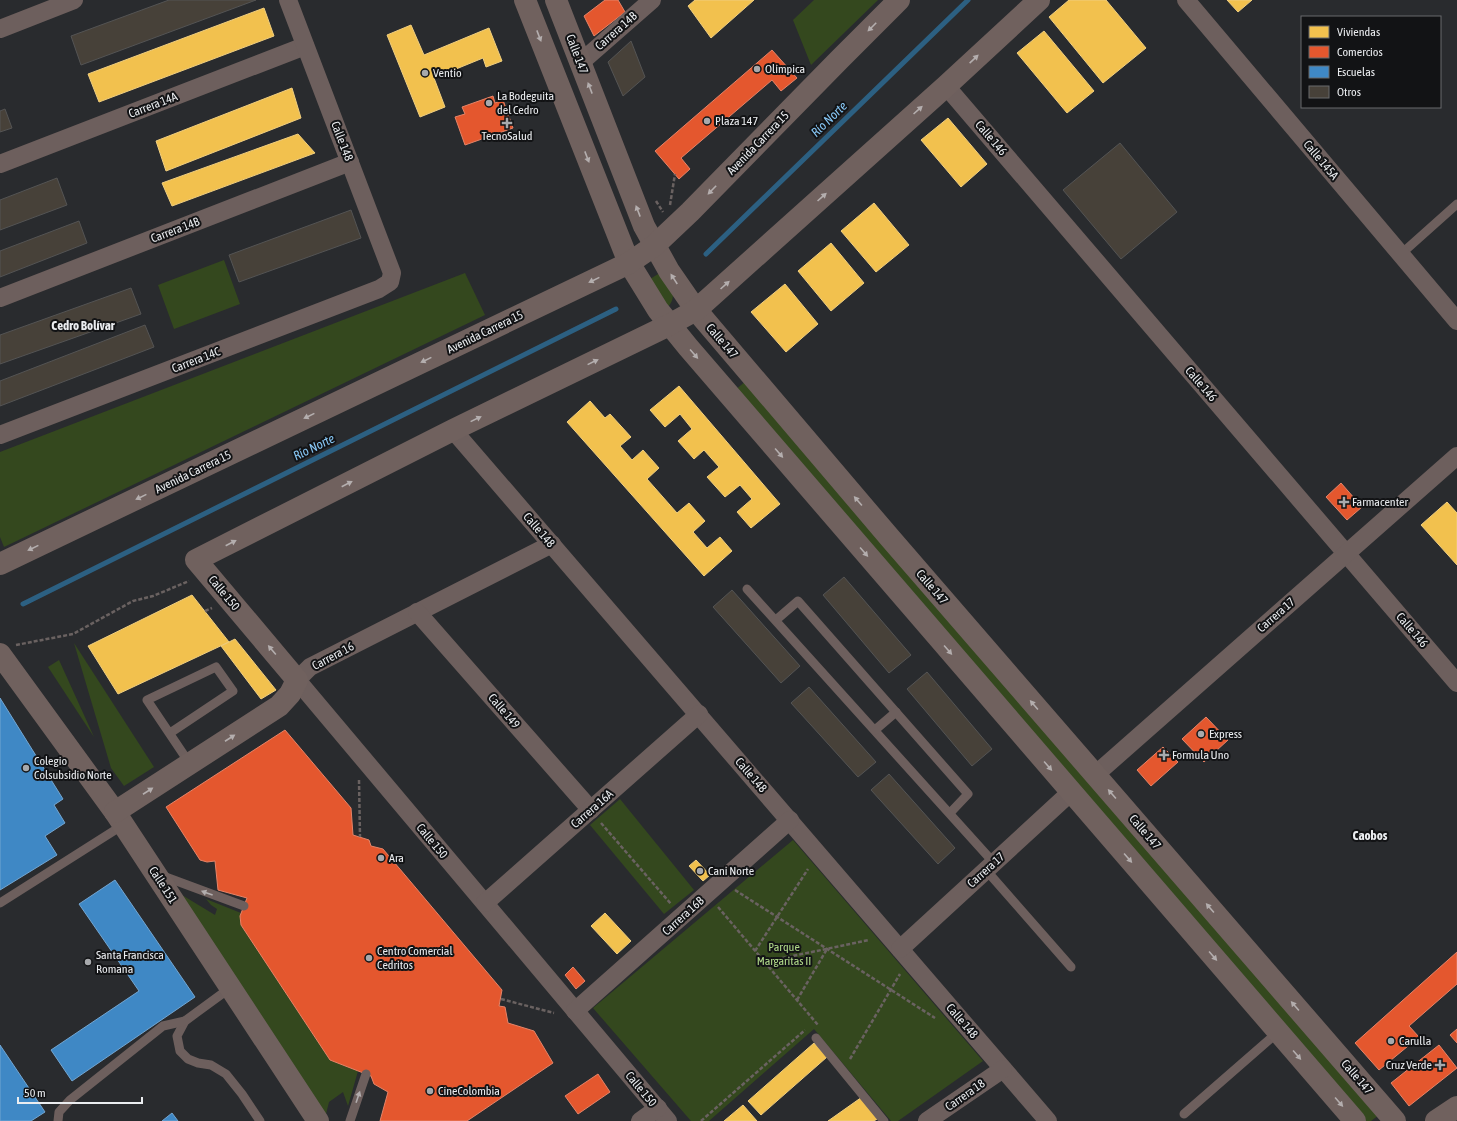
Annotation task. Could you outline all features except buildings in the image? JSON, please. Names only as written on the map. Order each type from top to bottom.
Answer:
[{"type":"main road","points":[[525,0],[629,263],[669,325],[1355,1121]]},
{"type":"main road","name":"Calle 147","points":[[556,0],[644,226],[654,246],[681,290],[696,310],[880,526],[1395,1121]]},
{"type":"main road","name":"Avenida Carrera 15","points":[[0,564],[629,263],[654,246],[694,209],[899,0]]},
{"type":"main road","points":[[453,430],[669,325],[696,310],[946,86],[1039,0]]},
{"type":"main road","name":"Calle 150","points":[[297,680],[196,560],[453,430]]},
{"type":"main road","name":"Calle 151","points":[[7,650],[318,1121]]},
{"type":"main road","name":"Carrera 16","points":[[119,819],[190,764],[279,706],[290,694],[297,680]]},
{"type":"main road","points":[[1436,1121],[1457,1107]]},
{"type":"street","points":[[0,28],[74,0]]},
{"type":"street","name":"Calle 148","points":[[288,0],[392,273],[390,282]]},
{"type":"street","name":"Calle 145A","points":[[1186,0],[1457,321]]},
{"type":"street","name":"Carrera 14B","points":[[580,63],[643,3]]},
{"type":"street","name":"Carrera 14A","points":[[0,164],[305,46]]},
{"type":"street","name":"Calle 146","points":[[946,86],[1457,683]]},
{"type":"street","name":"Carrera 14B","points":[[0,298],[350,162]]},
{"type":"street","name":"Carrera 14C","points":[[0,435],[379,290],[390,282]]},
{"type":"street","name":"Calle 148","points":[[453,430],[1048,1121]]},
{"type":"street","name":"Carrera 17","points":[[1095,775],[1457,456]]},
{"type":"street","name":"Carrera 16","points":[[297,680],[310,667],[552,544]]},
{"type":"street","name":"Calle 149","points":[[417,612],[591,810]]},
{"type":"street","name":"Calle 150","points":[[297,680],[663,1115]]},
{"type":"street","name":"Carrera 16A","points":[[485,903],[699,714]]},
{"type":"street","name":"Carrera 17","points":[[899,948],[1071,792]]},
{"type":"street","name":"Carrera 16B","points":[[575,1011],[790,820]]},
{"type":"street","name":"Carrera 18","points":[[927,1121],[1003,1069]]},
{"type":"street","points":[[640,1121],[663,1115]]},
{"type":"lane","points":[[1401,254],[1457,204]]},
{"type":"lane","points":[[747,589],[950,813],[990,866],[1071,967]]},
{"type":"lane","points":[[776,620],[798,601],[968,794],[950,813]]},
{"type":"lane","points":[[170,733],[233,692],[216,667],[147,700],[190,764]]},
{"type":"lane","points":[[875,730],[896,712]]},
{"type":"lane","points":[[0,903],[119,819]]},
{"type":"lane","points":[[155,873],[244,906]]},
{"type":"lane","points":[[230,988],[186,1021],[177,1036],[180,1051],[188,1059],[198,1063],[211,1065],[226,1074],[242,1094],[260,1121]]},
{"type":"lane","points":[[58,1121],[59,1112],[70,1100],[164,1026],[186,1021]]},
{"type":"lane","points":[[1184,1114],[1278,1032]]},
{"type":"lane","points":[[816,1038],[884,1121]]},
{"type":"lane","points":[[350,1121],[366,1074]]},
{"type":"path","points":[[669,208],[675,174]]},
{"type":"path","points":[[7,650],[73,634],[133,601],[153,596],[172,588]]},
{"type":"path","points":[[359,776],[360,837]]},
{"type":"path","points":[[591,810],[682,916]]},
{"type":"path","points":[[755,951],[818,853]]},
{"type":"path","points":[[721,881],[938,1020]]},
{"type":"path","points":[[707,894],[820,1027]]},
{"type":"path","points":[[797,1000],[827,948]]},
{"type":"path","points":[[764,962],[827,948],[899,948],[891,989],[849,1062],[844,1056]]},
{"type":"path","points":[[501,999],[561,1015],[575,1011]]},
{"type":"path","points":[[701,1121],[809,1027]]},
{"type":"green space","points":[[814,0],[878,0],[811,65],[793,20]]},
{"type":"green space","points":[[224,260],[240,304],[174,329],[158,285]]},
{"type":"green space","points":[[663,271],[673,294],[673,298],[668,307],[650,279]]},
{"type":"green space","points":[[465,273],[485,315],[4,547],[0,537],[0,452]]},
{"type":"green space","points":[[746,381],[1379,1115],[1371,1121],[1365,1121],[735,390]]},
{"type":"green space","points":[[74,643],[154,767],[124,786],[111,768]]},
{"type":"green space","points":[[59,660],[94,737],[48,667]]},
{"type":"green space","points":[[620,799],[694,890],[664,914],[590,825]]},
{"type":"green space","name":"Parque Margaritas II","points":[[793,840],[983,1061],[898,1121],[891,1121],[814,1029],[709,1121],[691,1121],[593,1008]]},
{"type":"green space","points":[[177,892],[215,915],[217,909],[206,899],[241,913],[241,925],[330,1060],[358,1071],[348,1106],[343,1092],[329,1102],[325,1118]]},
{"type":"waterway","name":"Río Norte","points":[[706,254],[968,0]]},
{"type":"waterway","name":"Río Norte","points":[[23,604],[616,309]]},
{"type":"place","name":"Olímpica","points":[[757,69]]},
{"type":"place","name":"Ventio","points":[[425,73]]},
{"type":"place","name":"La Bodeguita del Cedro","points":[[489,103]]},
{"type":"place","name":"Plaza 147","points":[[707,121]]},
{"type":"place","name":"TecnoSalud","points":[[507,123]]},
{"type":"place","name":"Farmacenter","points":[[1344,502]]},
{"type":"place","name":"Express","points":[[1201,734]]},
{"type":"place","name":"Formula Uno","points":[[1164,755]]},
{"type":"place","name":"Colegio Colsubsidio Norte","points":[[26,768]]},
{"type":"place","name":"Ara","points":[[381,858]]},
{"type":"place","name":"Cani Norte","points":[[700,871]]},
{"type":"place","name":"Centro Comercial Cedritos","points":[[369,958]]},
{"type":"place","name":"Santa Francisca Romana","points":[[88,962]]},
{"type":"place","name":"Carulla","points":[[1391,1041]]},
{"type":"place","name":"Cruz Verde","points":[[1440,1065]]},
{"type":"place","name":"CineColombia","points":[[430,1091]]},
{"type":"district","name":"Cedro Bolívar","points":[[83,325]]},
{"type":"district","name":"Caobos","points":[[1370,835]]}]
